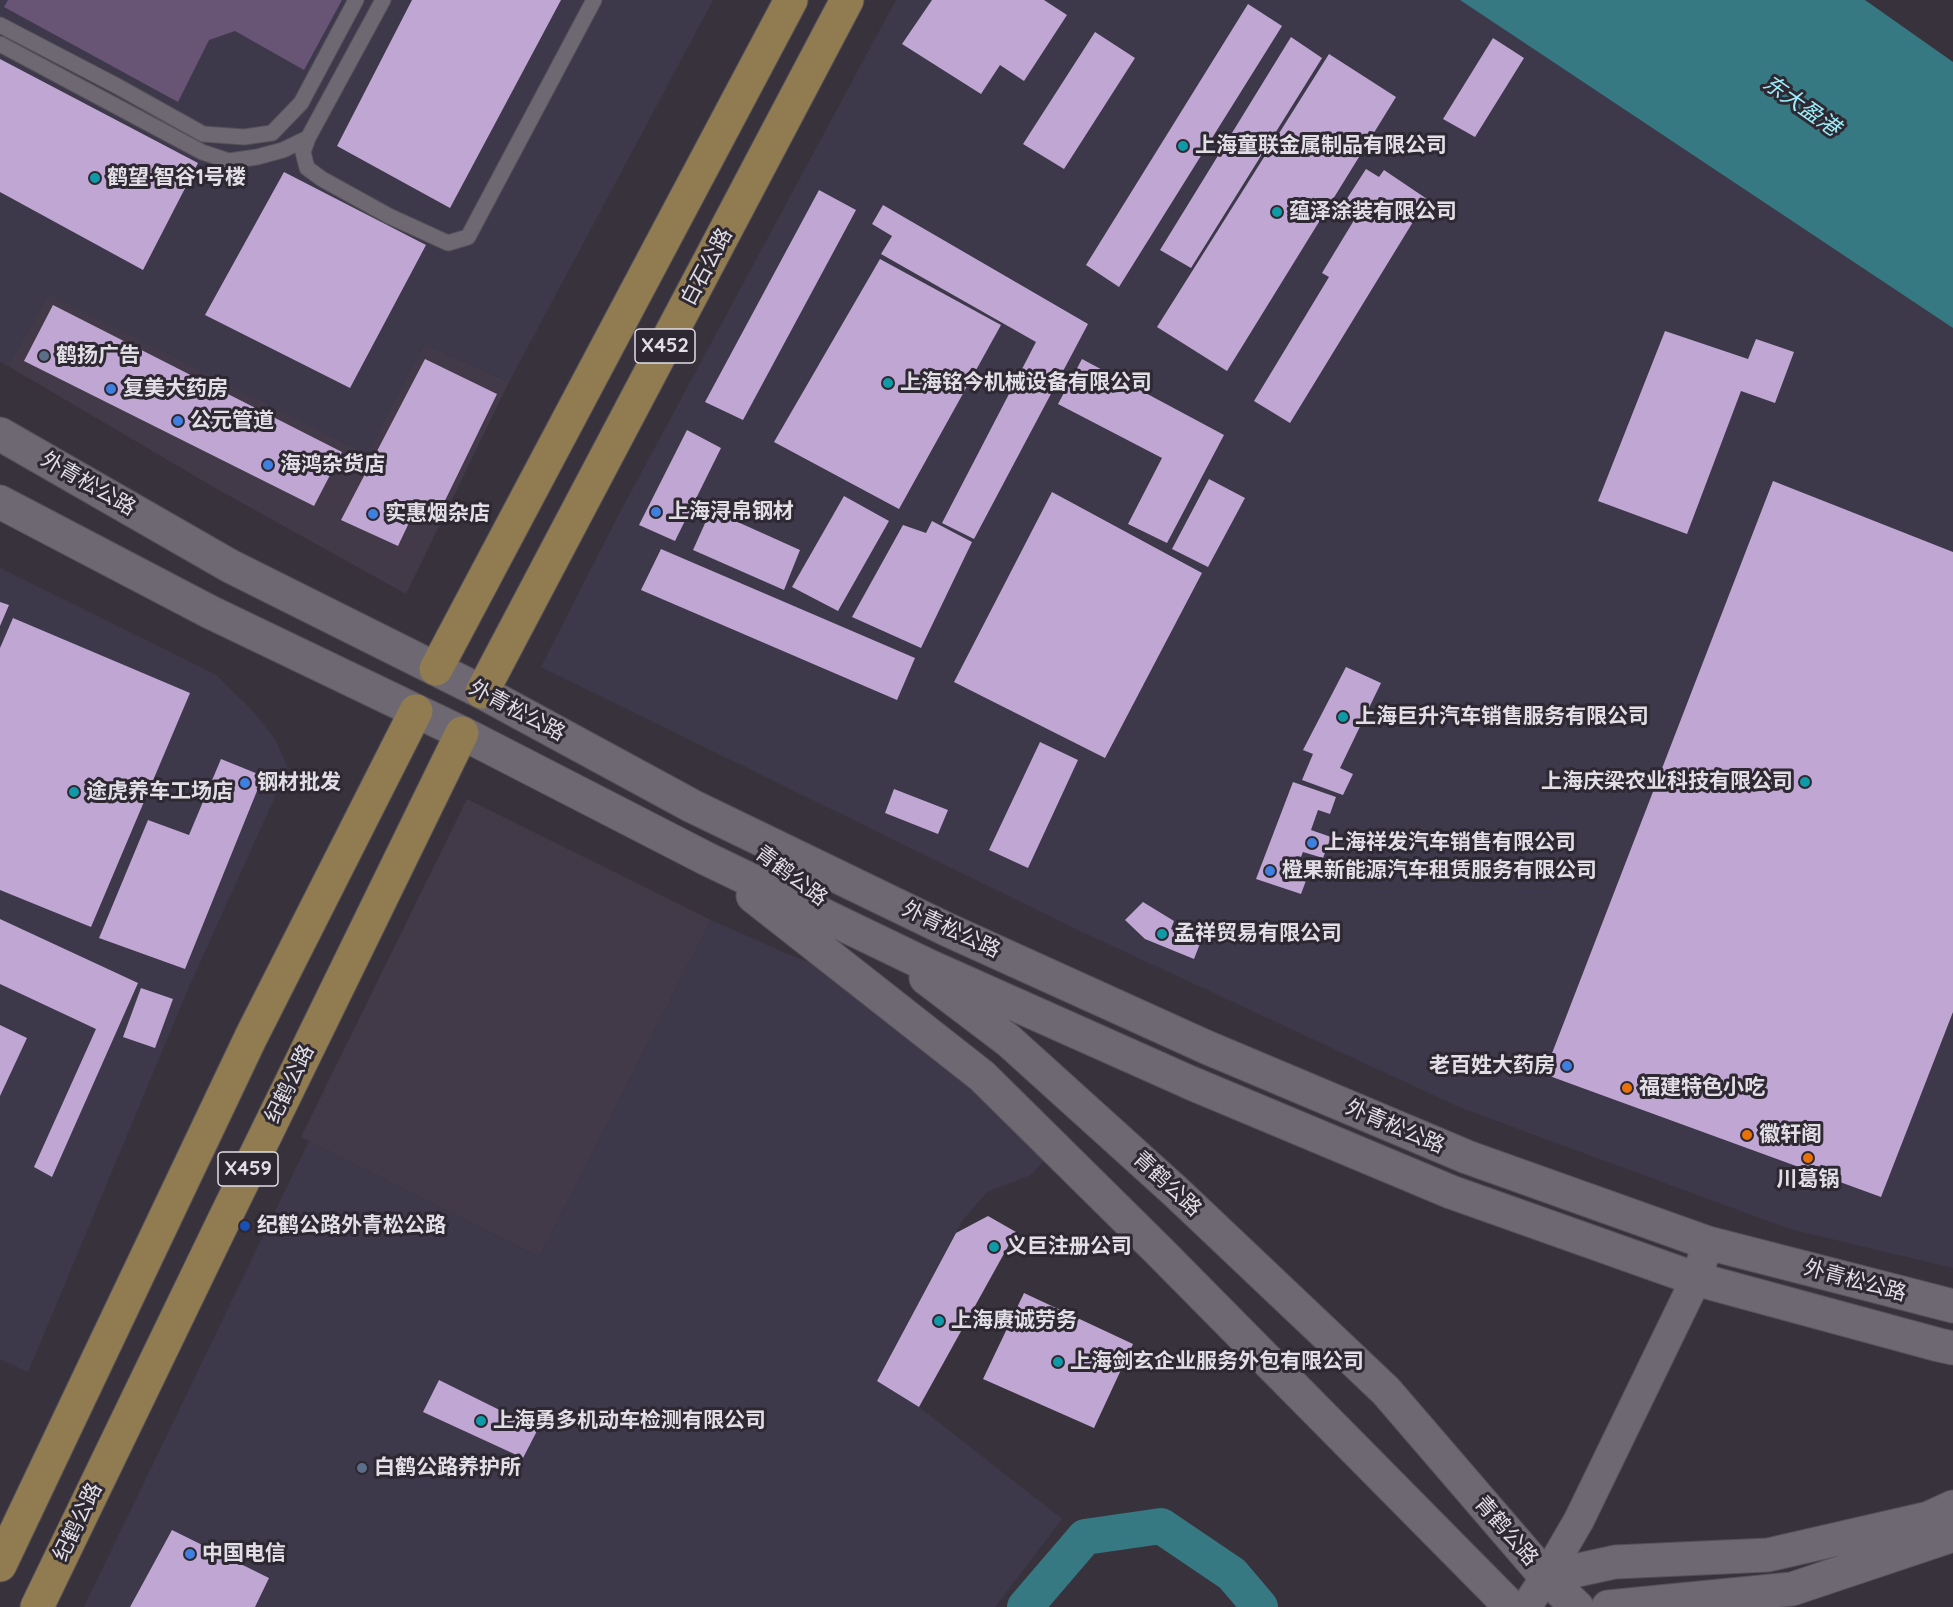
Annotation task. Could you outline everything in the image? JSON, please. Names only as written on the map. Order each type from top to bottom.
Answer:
[{"type":"main road","name":"X452","points":[[436,669],[791,0]]},
{"type":"main road","name":"白石公路","points":[[482,692],[848,0]]},
{"type":"main road","name":"外青松公路","points":[[0,434],[230,566],[482,692],[708,813],[948,930],[1217,1052],[1467,1157],[1708,1243],[1953,1306]]},
{"type":"main road","name":"外青松公路","points":[[0,502],[210,612],[462,733],[707,859],[931,967],[1191,1083],[1451,1192],[1696,1279],[1953,1348]]},
{"type":"main road","name":"X459","points":[[0,1565],[251,1036],[436,669]]},
{"type":"main road","name":"纪鹤公路","points":[[37,1607],[482,692]]},
{"type":"main road","name":"青鹤公路","points":[[708,813],[1008,1041],[1176,1192],[1386,1391],[1546,1577],[1577,1607]]},
{"type":"main road","name":"青鹤公路","points":[[707,859],[982,1076],[1285,1377],[1511,1607]]},
{"type":"main road","points":[[1546,1577],[1615,1562],[1768,1555],[1929,1518],[1953,1507]]},
{"type":"main road","points":[[1608,1607],[1792,1589],[1953,1535]]},
{"type":"street","points":[[1526,1607],[1579,1520],[1696,1279],[1708,1243]]},
{"type":"lane","points":[[0,25],[203,134],[244,137],[272,133],[301,103],[356,0]]},
{"type":"lane","points":[[382,0],[308,138],[303,152],[308,168],[322,179],[389,216],[448,243],[468,237],[594,0]]},
{"type":"lane","points":[[0,44],[202,152],[229,161],[274,152],[308,138]]},
{"type":"shaded area","points":[[0,0],[713,0],[509,382],[424,344],[367,454],[49,294],[8,366],[0,361]]},
{"type":"shaded area","points":[[8,0],[342,0],[304,70],[235,31],[209,40],[178,102],[4,7]]},
{"type":"shaded area","points":[[896,0],[1460,0],[1953,328],[1953,1268],[1790,1229],[1459,1107],[1074,928],[541,667],[617,518]]},
{"type":"shaded area","points":[[49,293],[367,454],[424,344],[509,382],[406,594],[217,489],[8,366]]},
{"type":"shaded area","points":[[0,568],[216,675],[251,709],[275,739],[288,768],[188,989],[28,1372],[0,1359]]},
{"type":"shaded area","points":[[467,799],[711,920],[539,1257],[301,1137]]},
{"type":"shaded area","points":[[711,920],[827,969],[960,1078],[1045,1159],[1031,1175],[987,1192],[962,1221],[877,1381],[919,1407],[1062,1519],[995,1607],[84,1607],[309,1141],[539,1257]]},
{"type":"water","name":"东大盈港","points":[[1460,0],[1865,0],[1953,62],[1953,328]]},
{"type":"building","points":[[412,0],[561,0],[450,208],[337,146]]},
{"type":"building","points":[[932,0],[1044,0],[1067,15],[1024,81],[1000,65],[981,94],[902,44]]},
{"type":"building","name":"上海童联金属制品有限公司","points":[[1248,4],[1282,26],[1119,287],[1086,265]]},
{"type":"building","points":[[1095,32],[1135,58],[1064,169],[1023,144]]},
{"type":"building","points":[[1291,37],[1322,58],[1191,268],[1160,250]]},
{"type":"building","points":[[1493,38],[1524,58],[1475,137],[1443,119]]},
{"type":"building","name":"蕴泽涂装有限公司","points":[[1329,54],[1396,97],[1227,371],[1157,327]]},
{"type":"building","name":"鹤望·智谷1号楼","points":[[0,59],[198,163],[143,270],[0,192]]},
{"type":"building","points":[[1366,169],[1379,177],[1384,170],[1427,199],[1290,423],[1254,401],[1329,277],[1322,273],[1356,217],[1341,208]]},
{"type":"building","points":[[284,172],[426,245],[350,388],[205,315]]},
{"type":"building","points":[[819,190],[856,210],[743,420],[705,402]]},
{"type":"building","points":[[883,205],[1088,324],[974,539],[942,523],[1036,342],[881,254],[892,236],[872,224]]},
{"type":"building","name":"上海铭今机械设备有限公司","points":[[880,259],[1001,325],[899,509],[774,442]]},
{"type":"building","points":[[53,305],[342,452],[314,506],[24,361]]},
{"type":"building","points":[[1665,331],[1748,359],[1756,339],[1794,352],[1775,403],[1741,391],[1687,534],[1598,501]]},
{"type":"building","points":[[425,359],[497,394],[437,517],[416,508],[398,546],[341,520]]},
{"type":"building","points":[[1082,359],[1224,435],[1167,543],[1128,524],[1162,458],[1058,404]]},
{"type":"building","points":[[687,430],[721,448],[675,541],[639,525]]},
{"type":"building","points":[[1209,479],[1245,498],[1208,567],[1172,549]]},
{"type":"building","name":"上海庆梁农业科技有限公司","points":[[1773,481],[1953,552],[1953,1012],[1881,1197],[1544,1074]]},
{"type":"building","points":[[1052,492],[1202,573],[1105,758],[954,682]]},
{"type":"building","points":[[844,496],[889,521],[838,611],[792,587]]},
{"type":"building","points":[[711,510],[800,550],[784,590],[693,550]]},
{"type":"building","points":[[932,521],[972,542],[921,648],[852,617],[903,525],[926,533]]},
{"type":"building","points":[[661,549],[915,658],[897,700],[641,590]]},
{"type":"building","points":[[0,602],[9,605],[0,626]]},
{"type":"building","name":"途虎养车工场店","points":[[13,618],[190,693],[91,927],[0,890],[0,648]]},
{"type":"building","name":"上海巨升汽车销售服务有限公司","points":[[1346,667],[1381,683],[1340,768],[1353,774],[1343,795],[1302,780],[1313,754],[1303,750]]},
{"type":"building","points":[[1040,742],[1078,760],[1028,868],[989,850]]},
{"type":"building","points":[[221,759],[263,776],[185,969],[99,938],[148,820],[189,835]]},
{"type":"building","points":[[1293,782],[1336,797],[1330,814],[1318,810],[1311,830],[1331,837],[1323,858],[1303,852],[1294,874],[1307,878],[1301,894],[1256,879]]},
{"type":"building","points":[[894,789],[948,810],[938,834],[885,813]]},
{"type":"building","name":"孟祥贸易有限公司","points":[[1143,902],[1174,921],[1171,929],[1201,941],[1194,959],[1145,939],[1125,920]]},
{"type":"building","points":[[0,919],[138,983],[52,1177],[34,1167],[96,1029],[0,984]]},
{"type":"building","points":[[141,988],[173,999],[155,1048],[123,1037]]},
{"type":"building","points":[[0,1025],[27,1038],[0,1096]]},
{"type":"building","name":"上海赓诚劳务","points":[[988,1216],[1016,1232],[919,1407],[877,1381],[956,1233]]},
{"type":"building","name":"上海剑玄企业服务外包有限公司","points":[[1024,1293],[1133,1344],[1094,1428],[983,1379]]},
{"type":"building","name":"上海勇多机动车检测有限公司","points":[[439,1380],[538,1429],[523,1458],[423,1412]]},
{"type":"building","name":"中国电信","points":[[172,1530],[269,1578],[255,1607],[130,1607]]},
{"type":"waterway","points":[[1025,1607],[1085,1537],[1161,1526],[1232,1574],[1260,1607]]},
{"type":"place","name":"上海童联金属制品有限公司","points":[[1183,146]]},
{"type":"place","name":"鹤望·智谷1号楼","points":[[95,178]]},
{"type":"place","name":"蕴泽涂装有限公司","points":[[1277,212]]},
{"type":"place","name":"鹤扬广告","points":[[44,356]]},
{"type":"place","name":"上海铭今机械设备有限公司","points":[[888,383]]},
{"type":"place","name":"复美大药房","points":[[111,389]]},
{"type":"place","name":"公元管道","points":[[178,421]]},
{"type":"place","name":"海鸿杂货店","points":[[268,465]]},
{"type":"place","name":"上海浔帛钢材","points":[[656,512]]},
{"type":"place","name":"实惠烟杂店","points":[[373,514]]},
{"type":"place","name":"上海巨升汽车销售服务有限公司","points":[[1343,717]]},
{"type":"place","name":"上海庆梁农业科技有限公司","points":[[1805,782]]},
{"type":"place","name":"钢材批发","points":[[245,783]]},
{"type":"place","name":"途虎养车工场店","points":[[74,792]]},
{"type":"place","name":"上海祥发汽车销售有限公司","points":[[1312,843]]},
{"type":"place","name":"橙果新能源汽车租赁服务有限公司","points":[[1270,871]]},
{"type":"place","name":"孟祥贸易有限公司","points":[[1162,934]]},
{"type":"place","name":"老百姓大药房","points":[[1567,1066]]},
{"type":"place","name":"福建特色小吃","points":[[1627,1088]]},
{"type":"place","name":"徽轩阁","points":[[1747,1135]]},
{"type":"place","name":"川葛锅","points":[[1808,1158]]},
{"type":"place","name":"纪鹤公路外青松公路","points":[[245,1226]]},
{"type":"place","name":"义巨注册公司","points":[[994,1247]]},
{"type":"place","name":"上海赓诚劳务","points":[[939,1321]]},
{"type":"place","name":"上海剑玄企业服务外包有限公司","points":[[1058,1362]]},
{"type":"place","name":"上海勇多机动车检测有限公司","points":[[481,1421]]},
{"type":"place","name":"白鹤公路养护所","points":[[362,1468]]},
{"type":"place","name":"中国电信","points":[[190,1554]]}]
